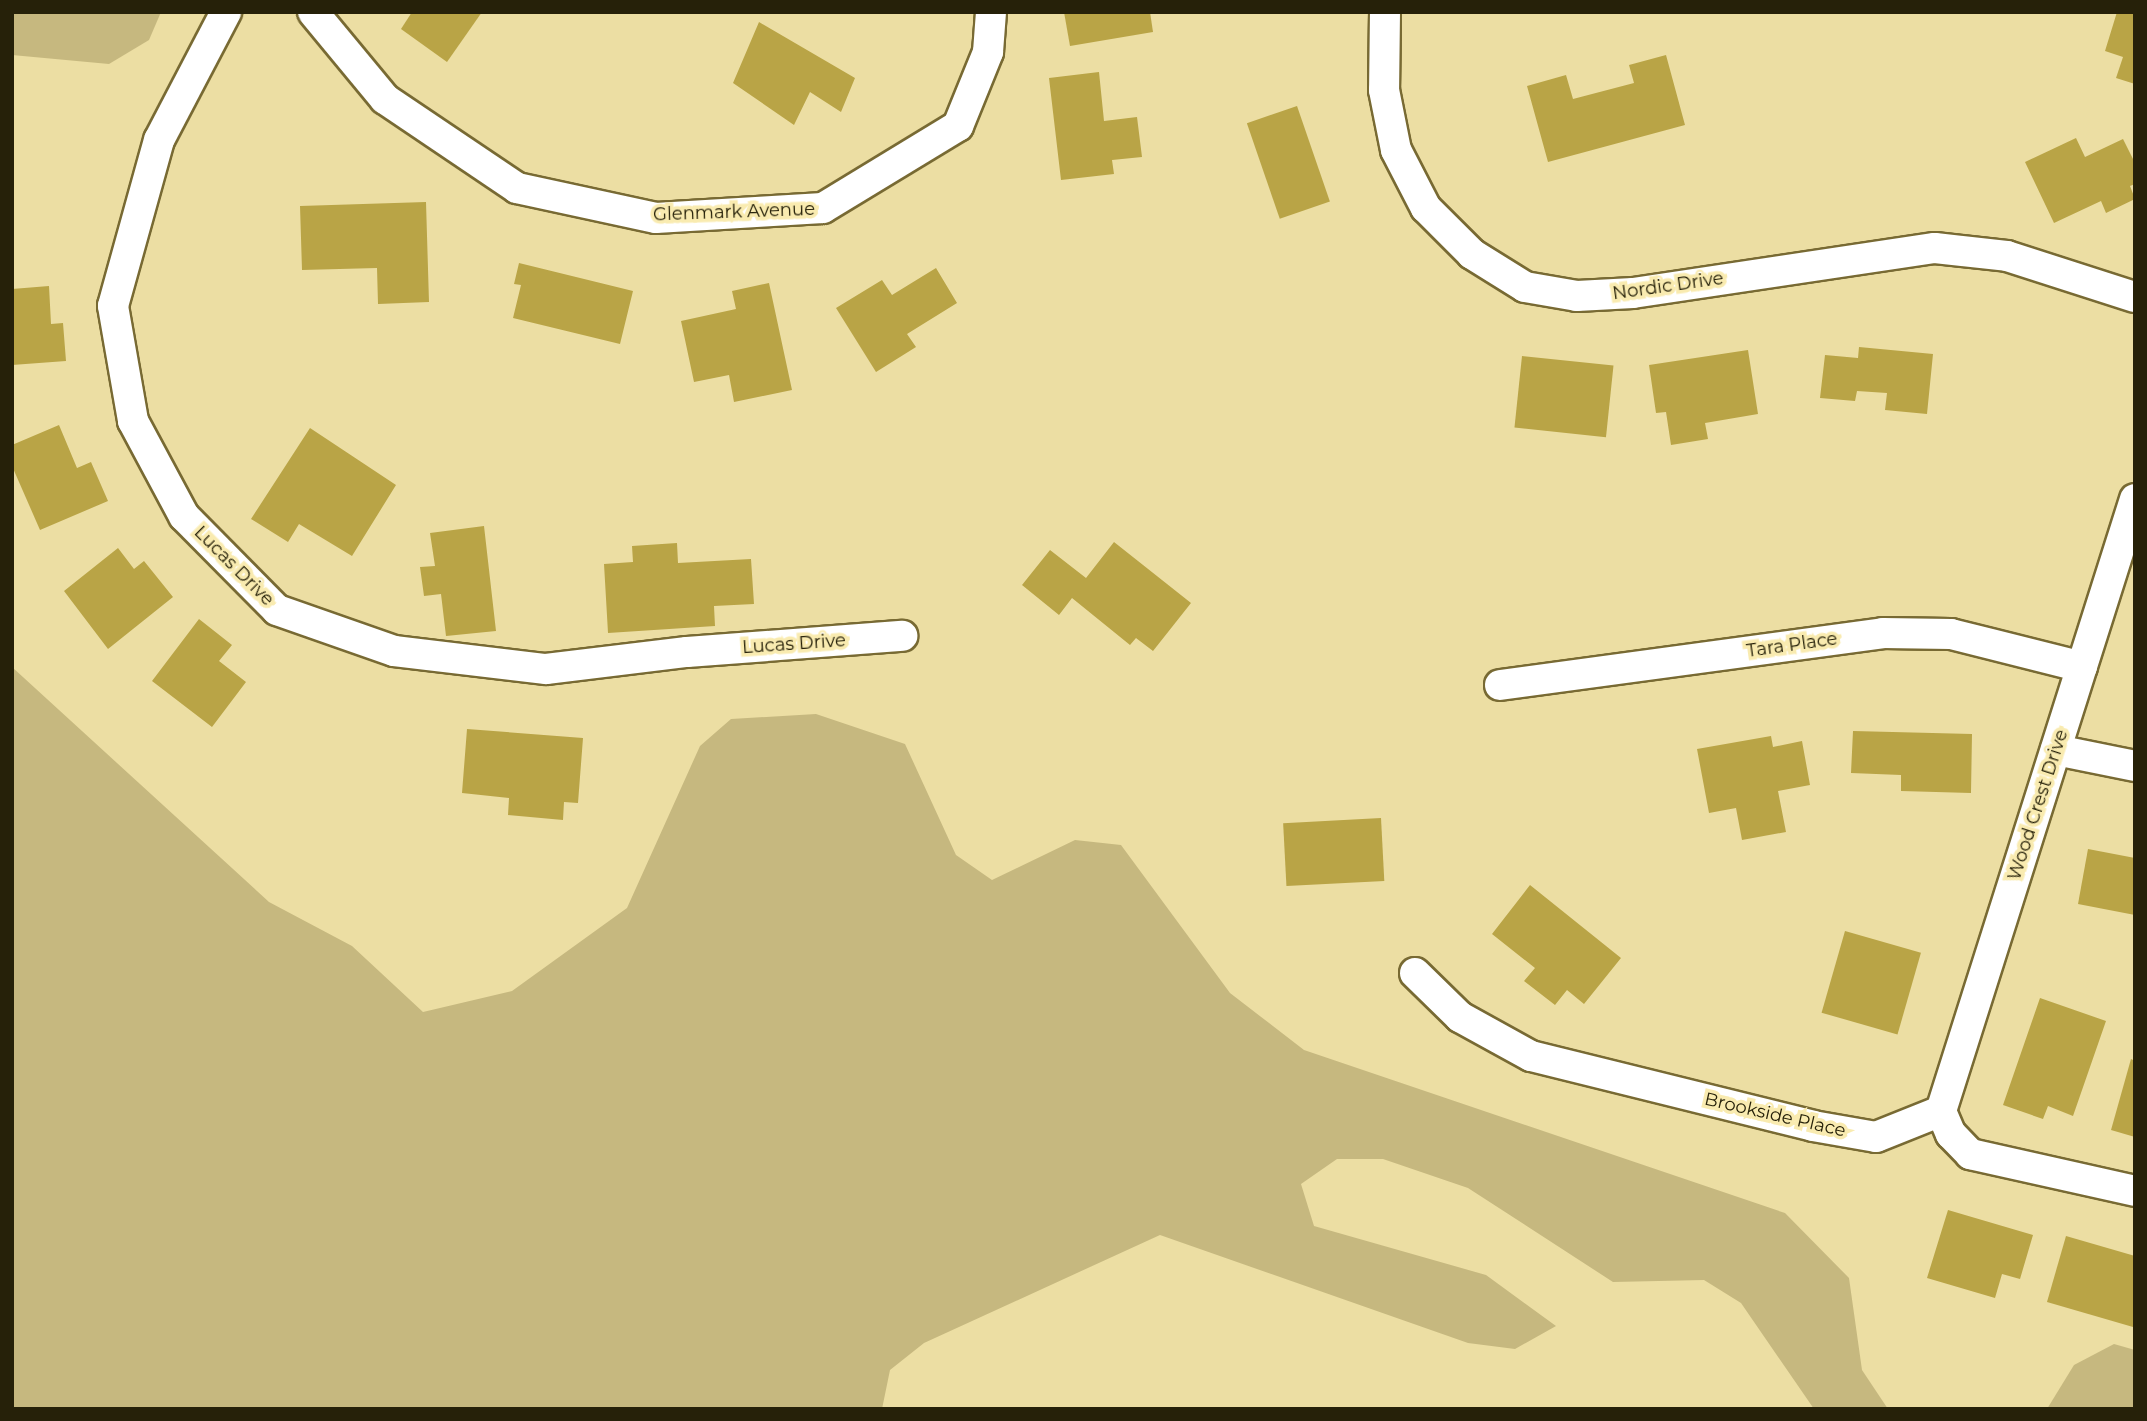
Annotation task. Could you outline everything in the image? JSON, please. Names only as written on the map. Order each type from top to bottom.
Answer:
[{"type":"street","name":"Lucas Drive","points":[[226,12],[159,140],[113,306],[133,421],[184,516],[277,610],[394,651],[546,669],[902,636]]},
{"type":"street","name":"Glenmark Avenue","points":[[313,12],[385,99],[517,187],[656,218],[823,208],[947,133],[958,126],[988,52],[991,12]]},
{"type":"street","name":"Nordic Drive","points":[[1385,12],[1384,90],[1396,150],[1426,208],[1472,254],[1525,286],[1577,296],[1633,293],[1935,247],[2007,256],[2135,297]]},
{"type":"street","name":"Wood Crest Drive","points":[[1941,1111],[2135,499]]},
{"type":"street","name":"Tara Place","points":[[1500,684],[1883,633],[1951,634],[2082,667]]},
{"type":"street","points":[[2056,750],[2135,766]]},
{"type":"street","name":"Brookside Place","points":[[1415,973],[1460,1017],[1531,1056],[1813,1126],[1876,1137],[1941,1111]]},
{"type":"street","points":[[1941,1111],[1951,1135],[1970,1154],[2135,1191]]},
{"type":"shaded area","points":[[12,12],[161,12],[149,40],[109,64],[12,55]]},
{"type":"shaded area","points":[[12,667],[269,902],[352,946],[423,1012],[512,991],[627,908],[700,746],[731,719],[816,714],[905,744],[956,855],[992,880],[1075,840],[1121,845],[1230,993],[1304,1050],[1785,1213],[1849,1278],[1862,1370],[1888,1409],[1814,1409],[1741,1303],[1704,1280],[1613,1282],[1468,1188],[1383,1159],[1337,1159],[1301,1184],[1314,1226],[1486,1275],[1556,1326],[1515,1349],[1468,1343],[1160,1235],[924,1343],[890,1370],[882,1409],[12,1409]]},
{"type":"shaded area","points":[[2114,1344],[2135,1350],[2135,1409],[2047,1409],[2074,1365]]},
{"type":"building","points":[[412,12],[482,12],[447,62],[401,29]]},
{"type":"building","points":[[1064,12],[1150,12],[1153,32],[1070,46]]},
{"type":"building","points":[[2117,12],[2135,12],[2135,84],[2116,78],[2123,57],[2105,51]]},
{"type":"building","points":[[759,22],[855,78],[841,112],[810,92],[794,125],[733,83]]},
{"type":"building","points":[[1666,55],[1685,125],[1548,162],[1527,86],[1566,75],[1573,99],[1634,83],[1629,65]]},
{"type":"building","points":[[1099,72],[1104,121],[1137,117],[1142,157],[1112,160],[1114,174],[1061,180],[1049,78]]},
{"type":"building","points":[[1297,106],[1330,201],[1280,219],[1247,123]]},
{"type":"building","points":[[2076,138],[2085,157],[2123,139],[2135,163],[2135,184],[2130,186],[2135,199],[2106,213],[2101,201],[2054,223],[2025,162]]},
{"type":"building","points":[[426,202],[429,302],[378,304],[377,268],[302,270],[300,206]]},
{"type":"building","points":[[519,263],[633,291],[620,344],[513,318],[521,285],[514,284]]},
{"type":"building","points":[[936,268],[957,303],[907,334],[916,347],[876,372],[836,308],[882,280],[892,295]]},
{"type":"building","points":[[769,283],[792,390],[734,402],[729,375],[694,382],[681,321],[736,309],[732,291]]},
{"type":"building","points":[[49,286],[51,324],[63,323],[66,361],[12,365],[12,289]]},
{"type":"building","points":[[1859,347],[1933,354],[1927,414],[1885,410],[1887,393],[1857,391],[1855,401],[1820,398],[1825,355],[1858,358]]},
{"type":"building","points":[[1748,350],[1758,414],[1705,423],[1708,439],[1671,445],[1666,412],[1656,413],[1649,365]]},
{"type":"building","points":[[1522,356],[1613,366],[1606,437],[1514,428]]},
{"type":"building","points":[[59,425],[77,468],[91,462],[108,501],[40,530],[12,466],[12,445]]},
{"type":"building","points":[[310,428],[396,485],[352,556],[299,524],[288,542],[251,519]]},
{"type":"building","points":[[484,526],[496,631],[446,636],[441,594],[424,596],[420,567],[435,566],[430,533]]},
{"type":"building","points":[[1114,542],[1191,603],[1153,651],[1136,638],[1130,645],[1072,598],[1059,615],[1022,585],[1050,550],[1086,578]]},
{"type":"building","points":[[677,543],[678,563],[751,559],[754,604],[714,606],[715,626],[608,633],[604,564],[633,562],[632,546]]},
{"type":"building","points":[[118,548],[134,569],[144,561],[173,597],[108,649],[64,591]]},
{"type":"building","points":[[199,619],[232,645],[219,661],[246,682],[212,727],[152,681]]},
{"type":"building","points":[[467,729],[583,738],[578,803],[564,802],[563,820],[508,815],[509,798],[462,793]]},
{"type":"building","points":[[1853,731],[1972,734],[1971,793],[1901,791],[1901,775],[1851,773]]},
{"type":"building","points":[[1771,736],[1773,747],[1802,741],[1810,785],[1778,791],[1786,832],[1742,840],[1736,808],[1709,813],[1697,749]]},
{"type":"building","points":[[1381,818],[1384,881],[1286,886],[1283,823]]},
{"type":"building","points":[[2088,849],[2135,858],[2135,915],[2078,904]]},
{"type":"building","points":[[1530,885],[1621,958],[1584,1004],[1567,990],[1555,1005],[1524,981],[1535,968],[1492,934]]},
{"type":"building","points":[[1845,931],[1921,953],[1898,1034],[1822,1013]]},
{"type":"building","points":[[2040,998],[2106,1021],[2073,1116],[2048,1106],[2043,1119],[2003,1105]]},
{"type":"building","points":[[2131,1059],[2135,1061],[2135,1137],[2111,1130]]},
{"type":"building","points":[[1948,1210],[2033,1235],[2020,1279],[2002,1274],[1995,1298],[1927,1278]]},
{"type":"building","points":[[2066,1236],[2135,1256],[2133,1327],[2047,1302]]}]
